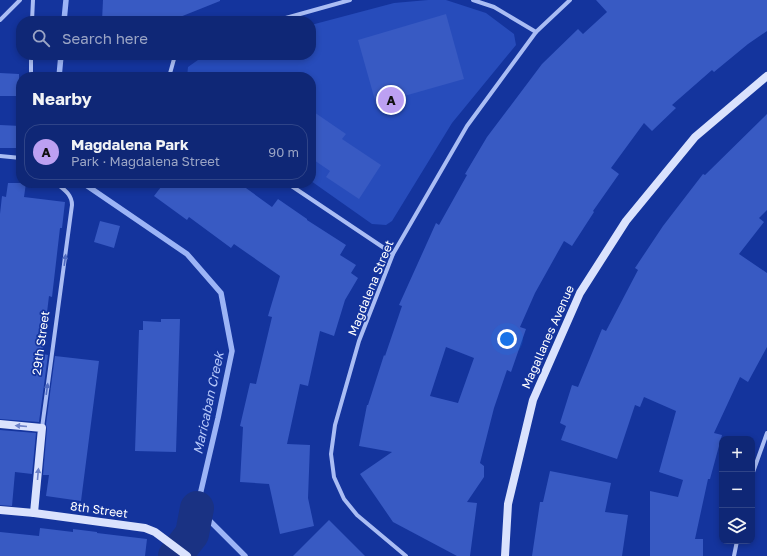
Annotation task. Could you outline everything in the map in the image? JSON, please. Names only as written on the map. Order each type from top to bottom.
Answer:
[{"type":"street","points":[[0,20],[20,0]]},
{"type":"street","points":[[32,16],[33,0]]},
{"type":"street","points":[[293,16],[350,0]]},
{"type":"street","points":[[473,0],[494,7],[536,32]]},
{"type":"street","name":"Magdalena Street","points":[[406,556],[357,515],[344,499],[334,477],[331,454],[335,425],[359,341],[393,254],[467,126],[536,32],[570,0]]},
{"type":"street","points":[[31,60],[31,72]]},
{"type":"street","points":[[170,72],[174,60]]},
{"type":"street","name":"Magallanes Avenue","points":[[505,556],[508,504],[533,400],[580,293],[626,221],[694,137],[767,76]]},
{"type":"street","points":[[0,156],[16,158]]},
{"type":"street","name":"29th Street","points":[[34,513],[42,428],[72,205],[72,200],[69,194],[62,188]]},
{"type":"street","points":[[294,188],[393,254]]},
{"type":"street","points":[[0,424],[42,428]]},
{"type":"street","points":[[753,472],[767,433]]},
{"type":"street","name":"8th Street","points":[[0,510],[34,513],[145,528],[156,532],[187,556]]},
{"type":"street","points":[[734,556],[736,544]]},
{"type":"shaded area","points":[[446,0],[486,13],[514,34],[516,45],[452,123],[392,221],[386,225],[372,224],[316,185],[316,72],[188,72],[188,67],[198,60],[316,60],[316,24],[394,3]]},
{"type":"building","points":[[103,0],[220,0],[182,16],[102,16]]},
{"type":"building","points":[[596,0],[767,0],[767,31],[748,44],[714,72],[712,70],[672,105],[676,108],[652,131],[644,123],[611,168],[619,174],[593,211],[594,212],[572,246],[564,241],[535,293],[520,327],[526,329],[511,372],[507,370],[494,408],[480,463],[484,466],[484,477],[467,502],[477,503],[470,556],[457,556],[393,522],[360,474],[392,452],[359,446],[367,405],[402,306],[399,305],[436,223],[439,225],[467,175],[465,174],[487,137],[542,64],[578,29],[583,34],[607,12]],"holes":[[[446,347],[474,358],[458,403],[430,396]]]},
{"type":"building","points":[[446,14],[464,79],[376,104],[358,40]]},
{"type":"building","points":[[0,73],[16,74],[16,96],[0,96]]},
{"type":"building","points":[[316,113],[346,134],[342,139],[381,165],[359,199],[326,177],[330,171],[316,161]]},
{"type":"building","points":[[767,114],[767,210],[759,218],[764,222],[739,254],[767,273],[767,347],[748,382],[740,377],[714,433],[722,435],[719,436],[719,446],[710,479],[708,479],[695,539],[703,539],[703,556],[650,556],[650,491],[678,497],[683,480],[659,472],[676,411],[644,397],[640,407],[635,405],[617,459],[561,440],[566,426],[560,423],[572,385],[578,387],[602,329],[606,331],[638,270],[635,268],[663,226],[703,174],[705,175]]},
{"type":"building","points":[[0,125],[16,126],[16,148],[0,148]]},
{"type":"building","points":[[8,183],[16,183],[16,188],[25,188],[24,197],[65,202],[62,228],[60,228],[52,297],[49,296],[42,354],[48,355],[39,422],[0,419],[0,214],[2,196],[6,197]]},
{"type":"building","points":[[160,188],[246,188],[272,207],[278,199],[346,245],[340,255],[356,265],[351,273],[358,278],[345,300],[334,336],[320,331],[308,386],[300,384],[287,444],[310,445],[308,498],[314,526],[280,534],[269,484],[240,482],[243,427],[240,426],[250,383],[256,384],[272,317],[268,316],[280,276],[234,244],[231,248],[189,217],[187,220],[154,196]]},
{"type":"building","points":[[100,221],[120,226],[114,248],[94,242]]},
{"type":"building","points":[[161,319],[180,319],[176,452],[135,451],[139,330],[143,330],[143,321],[161,322]]},
{"type":"building","points":[[55,356],[99,361],[81,501],[46,496],[49,475],[43,475],[47,429],[46,424]]},
{"type":"building","points":[[0,430],[36,433],[32,474],[15,472],[12,506],[0,505]]},
{"type":"building","points":[[550,471],[611,483],[605,512],[628,515],[622,556],[532,556],[540,502],[543,502]]},
{"type":"building","points":[[329,520],[365,556],[293,556]]},
{"type":"building","points":[[40,528],[73,532],[73,529],[147,539],[145,556],[0,556],[0,532],[39,536]]},
{"type":"waterway","name":"Maricaban Creek","points":[[64,16],[66,0]]},
{"type":"waterway","name":"Maricaban Creek","points":[[59,72],[61,60]]},
{"type":"waterway","name":"Maricaban Creek","points":[[90,188],[187,254],[221,293],[232,351],[197,508],[245,556]]},
{"type":"waterway","points":[[175,556],[192,534],[197,508]]},
{"type":"place","name":"Magdalena Park","points":[[391,100]]}]
